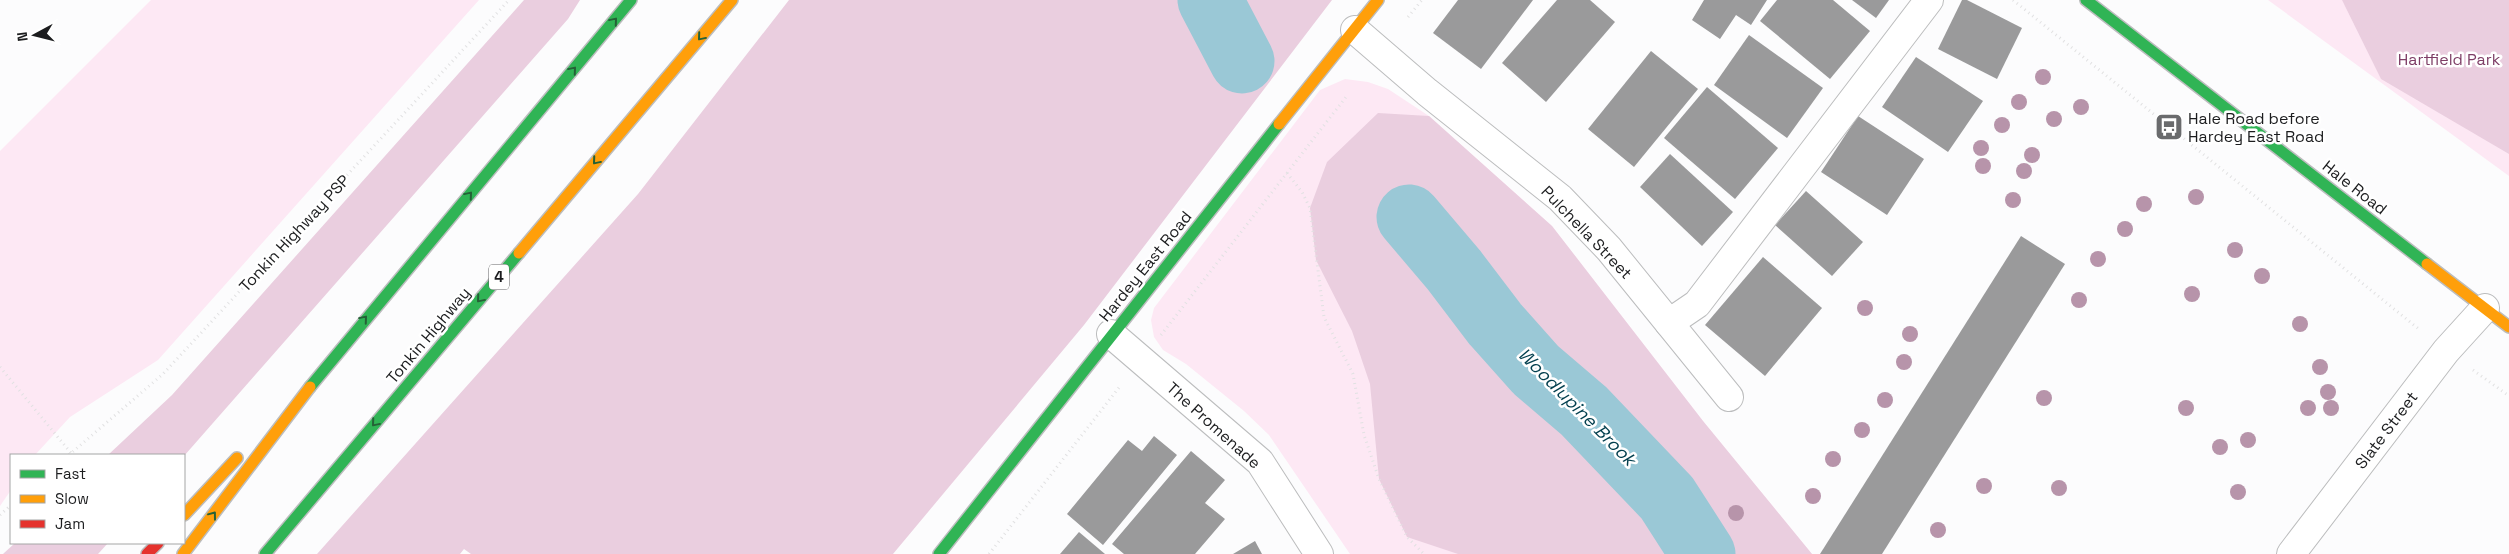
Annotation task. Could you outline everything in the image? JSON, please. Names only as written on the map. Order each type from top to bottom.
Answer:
[{"type":"main road","points":[[183,554],[333,357],[632,0]]},
{"type":"main road","name":"Tonkin Highway","points":[[265,554],[732,0]]},
{"type":"main road","name":"Hardey East Road","points":[[939,554],[1111,334],[1378,0]]},
{"type":"main road","name":"Hale Road","points":[[2086,0],[2509,327]]},
{"type":"main road","points":[[259,434],[333,357]]},
{"type":"main road","points":[[185,514],[246,448]]},
{"type":"main road","points":[[147,554],[157,544]]},
{"type":"street","points":[[1669,323],[1697,304],[1930,0]]},
{"type":"street","name":"Pulchella Street","points":[[1355,30],[1427,92],[1560,198],[1609,249],[1729,397]]},
{"type":"street","name":"Slate Street","points":[[2291,554],[2446,351],[2485,308]]},
{"type":"street","name":"The Promenade","points":[[1111,334],[1260,462],[1319,554]]},
{"type":"path","name":"Tonkin Highway PSP","points":[[70,454],[163,374],[509,0]]},
{"type":"path","points":[[989,554],[1422,0]]},
{"type":"path","points":[[2013,0],[2446,351],[2509,396]]},
{"type":"path","points":[[1286,173],[1302,192],[1310,208],[1324,317],[1353,374],[1364,435],[1379,479],[1407,537],[1424,554]]},
{"type":"path","points":[[0,367],[70,454]]},
{"type":"path","points":[[0,515],[10,506]]},
{"type":"green space","points":[[151,0],[479,0],[158,360],[70,417],[36,454],[10,454],[10,491],[0,506],[0,151]]},
{"type":"green space","points":[[524,0],[580,0],[568,19],[185,455],[109,454],[172,395]]},
{"type":"green space","points":[[789,0],[1332,0],[1084,325],[893,554],[471,554],[464,549],[460,554],[317,554],[638,194]]},
{"type":"green space","name":"Hartfield Park","points":[[2268,0],[2509,0],[2509,176]]},
{"type":"green space","name":"Hartfield Park","points":[[2342,0],[2509,0],[2509,154],[2381,79]]},
{"type":"green space","points":[[1345,79],[1368,82],[1388,89],[1429,116],[1552,226],[1703,421],[1812,554],[1350,554],[1269,435],[1244,411],[1186,364],[1163,350],[1154,337],[1151,320],[1154,308],[1320,90]]},
{"type":"green space","points":[[1378,113],[1429,116],[1552,226],[1703,421],[1812,554],[1458,554],[1407,537],[1379,479],[1370,384],[1352,331],[1316,260],[1310,208],[1327,162]]},
{"type":"green space","points":[[14,544],[107,544],[98,554],[3,554]]},
{"type":"building","points":[[1458,0],[1533,0],[1481,69],[1433,33]]},
{"type":"building","points":[[1557,0],[1590,0],[1615,22],[1546,102],[1502,63]]},
{"type":"building","points":[[1704,0],[1767,0],[1751,25],[1736,15],[1720,39],[1692,20]]},
{"type":"building","points":[[1777,0],[1833,0],[1870,31],[1830,79],[1760,21]]},
{"type":"building","points":[[1852,0],[1889,0],[1876,18]]},
{"type":"building","points":[[1962,0],[1967,0],[2022,28],[1997,79],[1938,49]]},
{"type":"building","points":[[1749,35],[1823,88],[1787,138],[1714,85]]},
{"type":"building","points":[[1651,51],[1698,89],[1634,167],[1588,129]]},
{"type":"building","points":[[1916,57],[1983,101],[1948,152],[1882,107]]},
{"type":"building","points":[[1707,87],[1778,148],[1735,199],[1664,138]]},
{"type":"building","points":[[1858,116],[1924,159],[1887,215],[1821,172]]},
{"type":"building","points":[[1670,154],[1733,212],[1702,246],[1640,187]]},
{"type":"building","points":[[1806,191],[1863,242],[1832,276],[1775,225]]},
{"type":"building","points":[[2021,236],[2065,264],[1882,554],[1820,554]]},
{"type":"building","points":[[1763,257],[1822,308],[1765,376],[1705,325]]},
{"type":"building","points":[[1154,436],[1177,455],[1103,545],[1067,514],[1128,440],[1142,451]]},
{"type":"building","points":[[1191,451],[1225,480],[1205,503],[1225,519],[1195,554],[1124,554],[1112,544]]},
{"type":"building","points":[[1079,532],[1105,554],[1060,554]]},
{"type":"building","points":[[1255,541],[1262,554],[1233,554]]},
{"type":"waterway","name":"Woodlupine Brook","points":[[1210,0],[1242,61]]},
{"type":"waterway","name":"Woodlupine Brook","points":[[1409,217],[1454,270],[1495,324],[1536,370],[1584,411],[1667,498],[1703,554]]},
{"type":"traffic: fast","points":[[310,387],[631,0]]},
{"type":"traffic: fast","points":[[2086,0],[2427,264]]},
{"type":"traffic: fast","points":[[939,554],[1279,124]]},
{"type":"traffic: fast","points":[[265,554],[519,253]]},
{"type":"traffic: slow","points":[[519,253],[732,0]]},
{"type":"traffic: slow","points":[[1279,124],[1378,0]]},
{"type":"traffic: slow","points":[[2427,264],[2509,327]]},
{"type":"traffic: slow","points":[[183,554],[310,387]]},
{"type":"traffic: slow","points":[[185,514],[237,458]]},
{"type":"traffic: jam","points":[[147,554],[157,544]]},
{"type":"place","name":"Hale Road before Hardey East Road","points":[[2169,127]]}]
